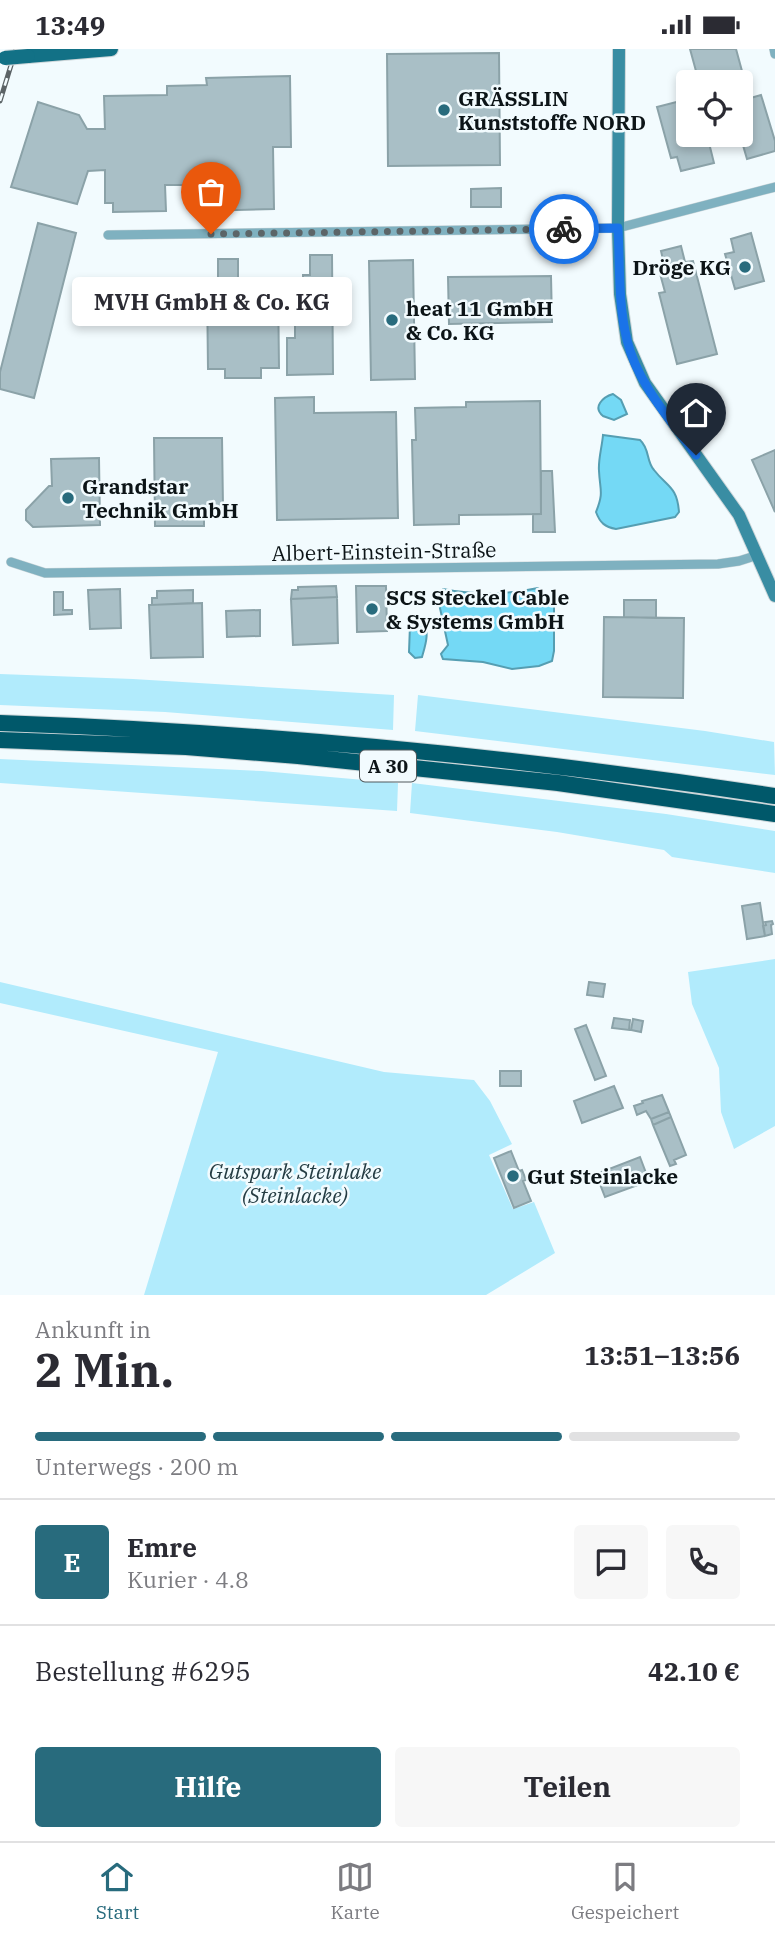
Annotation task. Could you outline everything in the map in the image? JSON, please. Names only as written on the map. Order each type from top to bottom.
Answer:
[{"type":"highway","name":"A 30","points":[[0,723],[286,739],[416,751],[774,796]]},
{"type":"highway","name":"A 30","points":[[0,740],[186,747],[298,756],[558,783],[775,814]]},
{"type":"main road","points":[[3,58],[111,49]]},
{"type":"street","points":[[619,49],[618,228],[620,294],[627,342],[645,383],[739,515],[775,596]]},
{"type":"street","points":[[108,235],[618,228],[775,187]]},
{"type":"street","name":"Albert-Einstein-Straße","points":[[11,562],[45,573],[718,564],[758,555]]},
{"type":"green space","points":[[0,674],[394,695],[393,730],[165,712],[0,705]]},
{"type":"green space","points":[[418,695],[774,742],[775,775],[415,731]]},
{"type":"green space","points":[[0,759],[262,771],[398,783],[397,811],[0,783]]},
{"type":"green space","points":[[412,783],[666,814],[775,831],[775,873],[672,857],[664,850],[557,832],[410,813]]},
{"type":"green space","points":[[775,959],[775,1126],[734,1149],[721,1112],[719,1068],[692,1004],[688,972]]},
{"type":"green space","name":"Gutspark Steinlake (Steinlacke)","points":[[0,982],[384,1072],[474,1080],[490,1101],[512,1144],[489,1155],[513,1209],[534,1202],[555,1253],[486,1295],[144,1295],[218,1052],[0,1003]]},
{"type":"shaded area","points":[[613,394],[621,400],[627,414],[614,420],[603,416],[599,409],[603,400]]},
{"type":"shaded area","points":[[603,435],[640,440],[652,466],[676,497],[679,512],[675,517],[616,529],[601,522],[596,512],[601,496],[599,467]]},
{"type":"shaded area","points":[[538,588],[554,602],[552,661],[539,666],[512,669],[483,662],[443,659],[441,654],[448,645],[438,599],[443,589],[491,593]]},
{"type":"shaded area","points":[[418,618],[422,619],[426,628],[426,638],[422,657],[415,658],[409,652],[410,625]]},
{"type":"building","points":[[690,49],[736,49],[742,70],[696,70]]},
{"type":"building","name":"GRÄSSLIN Kunststoffe NORD","points":[[499,53],[500,165],[388,166],[387,54]]},
{"type":"building","points":[[290,76],[291,147],[273,147],[274,209],[199,211],[198,185],[165,185],[166,211],[113,212],[113,203],[105,203],[105,170],[88,171],[77,204],[11,187],[38,102],[79,115],[87,129],[105,129],[104,96],[167,95],[167,86],[207,85],[206,78]]},
{"type":"building","points":[[761,95],[775,141],[775,151],[747,159],[744,147],[753,147],[753,97]]},
{"type":"building","points":[[676,102],[676,147],[710,147],[714,163],[681,171],[677,157],[671,158],[657,107]]},
{"type":"building","points":[[501,188],[501,207],[471,207],[471,189]]},
{"type":"building","points":[[38,223],[76,233],[34,398],[0,389],[0,372]]},
{"type":"building","name":"Dröge KG","points":[[751,233],[764,281],[735,289],[725,254],[734,252],[731,239]]},
{"type":"building","points":[[681,246],[685,262],[693,261],[717,354],[677,364],[659,293],[665,292],[659,270],[665,268],[661,251]]},
{"type":"building","points":[[310,255],[332,255],[333,374],[287,375],[287,338],[295,338],[295,308],[303,308],[303,275],[310,275]]},
{"type":"building","points":[[218,259],[238,259],[238,283],[278,283],[279,368],[261,368],[261,378],[225,378],[225,369],[208,369],[207,283],[218,283]]},
{"type":"building","name":"heat 11 GmbH & Co. KG","points":[[413,260],[415,379],[371,380],[369,261]]},
{"type":"building","points":[[551,276],[552,322],[449,324],[448,277]]},
{"type":"building","points":[[314,397],[314,413],[396,412],[398,518],[277,520],[275,398]]},
{"type":"building","points":[[540,401],[541,514],[459,515],[459,524],[414,525],[412,440],[416,440],[415,408],[466,407],[466,402]]},
{"type":"building","points":[[154,438],[222,438],[223,507],[204,507],[204,526],[155,526]]},
{"type":"building","points":[[775,450],[775,512],[752,460]]},
{"type":"building","name":"Grandstar Technik GmbH","points":[[99,458],[100,525],[33,527],[26,520],[26,510],[52,486],[51,459]]},
{"type":"building","points":[[541,471],[552,471],[555,532],[533,532],[533,514],[541,514]]},
{"type":"building","points":[[336,586],[337,597],[291,599],[292,590],[298,590],[298,587]]},
{"type":"building","name":"SCS Steckel Cable & Systems GmbH","points":[[356,586],[386,586],[387,631],[357,632]]},
{"type":"building","points":[[120,589],[121,628],[90,629],[88,590]]},
{"type":"building","points":[[193,590],[193,603],[152,605],[152,598],[157,598],[157,591]]},
{"type":"building","points":[[54,592],[63,592],[63,610],[72,610],[72,614],[54,615]]},
{"type":"building","points":[[337,597],[338,643],[293,645],[291,599]]},
{"type":"building","points":[[624,600],[656,600],[656,618],[624,617]]},
{"type":"building","points":[[202,603],[203,657],[151,658],[149,605]]},
{"type":"building","points":[[260,610],[260,636],[227,637],[226,611]]},
{"type":"building","points":[[604,617],[684,618],[683,698],[603,697]]},
{"type":"building","points":[[760,903],[765,936],[747,939],[742,906]]},
{"type":"building","points":[[772,921],[772,934],[765,936],[763,926],[766,925],[765,922]]},
{"type":"building","points":[[589,982],[605,984],[603,997],[587,995]]},
{"type":"building","points":[[614,1018],[630,1020],[629,1030],[612,1028]]},
{"type":"building","points":[[633,1019],[643,1021],[641,1032],[631,1030]]},
{"type":"building","points":[[586,1025],[606,1076],[595,1080],[575,1029]]},
{"type":"building","points":[[500,1071],[521,1071],[521,1086],[500,1086]]},
{"type":"building","points":[[614,1086],[623,1108],[582,1123],[574,1101]]},
{"type":"building","points":[[662,1095],[669,1112],[651,1119],[646,1111],[637,1115],[634,1106]]},
{"type":"building","points":[[669,1112],[671,1117],[653,1125],[651,1119]]},
{"type":"building","points":[[671,1117],[686,1155],[674,1160],[676,1164],[670,1166],[653,1125]]},
{"type":"building","name":"Gut Steinlacke","points":[[511,1151],[526,1180],[523,1181],[531,1201],[514,1208],[494,1158]]},
{"type":"building","points":[[640,1157],[649,1181],[605,1197],[596,1174]]},
{"type":"railway","points":[[0,101],[16,49]]},
{"type":"way so far","points":[[211,234],[564,229]]},
{"type":"place","name":"GRÄSSLIN Kunststoffe NORD","points":[[444,110]]},
{"type":"place","name":"MVH GmbH & Co. KG","points":[[211,234]]},
{"type":"place","name":"Dröge KG","points":[[745,267]]},
{"type":"place","name":"heat 11 GmbH & Co. KG","points":[[392,320]]},
{"type":"place","name":"Grandstar Technik GmbH","points":[[68,498]]},
{"type":"place","name":"SCS Steckel Cable & Systems GmbH","points":[[372,609]]},
{"type":"place","name":"Gut Steinlacke","points":[[513,1176]]},
{"type":"route","points":[[564,229],[618,228],[620,294],[627,342],[645,383],[696,455]]}]
